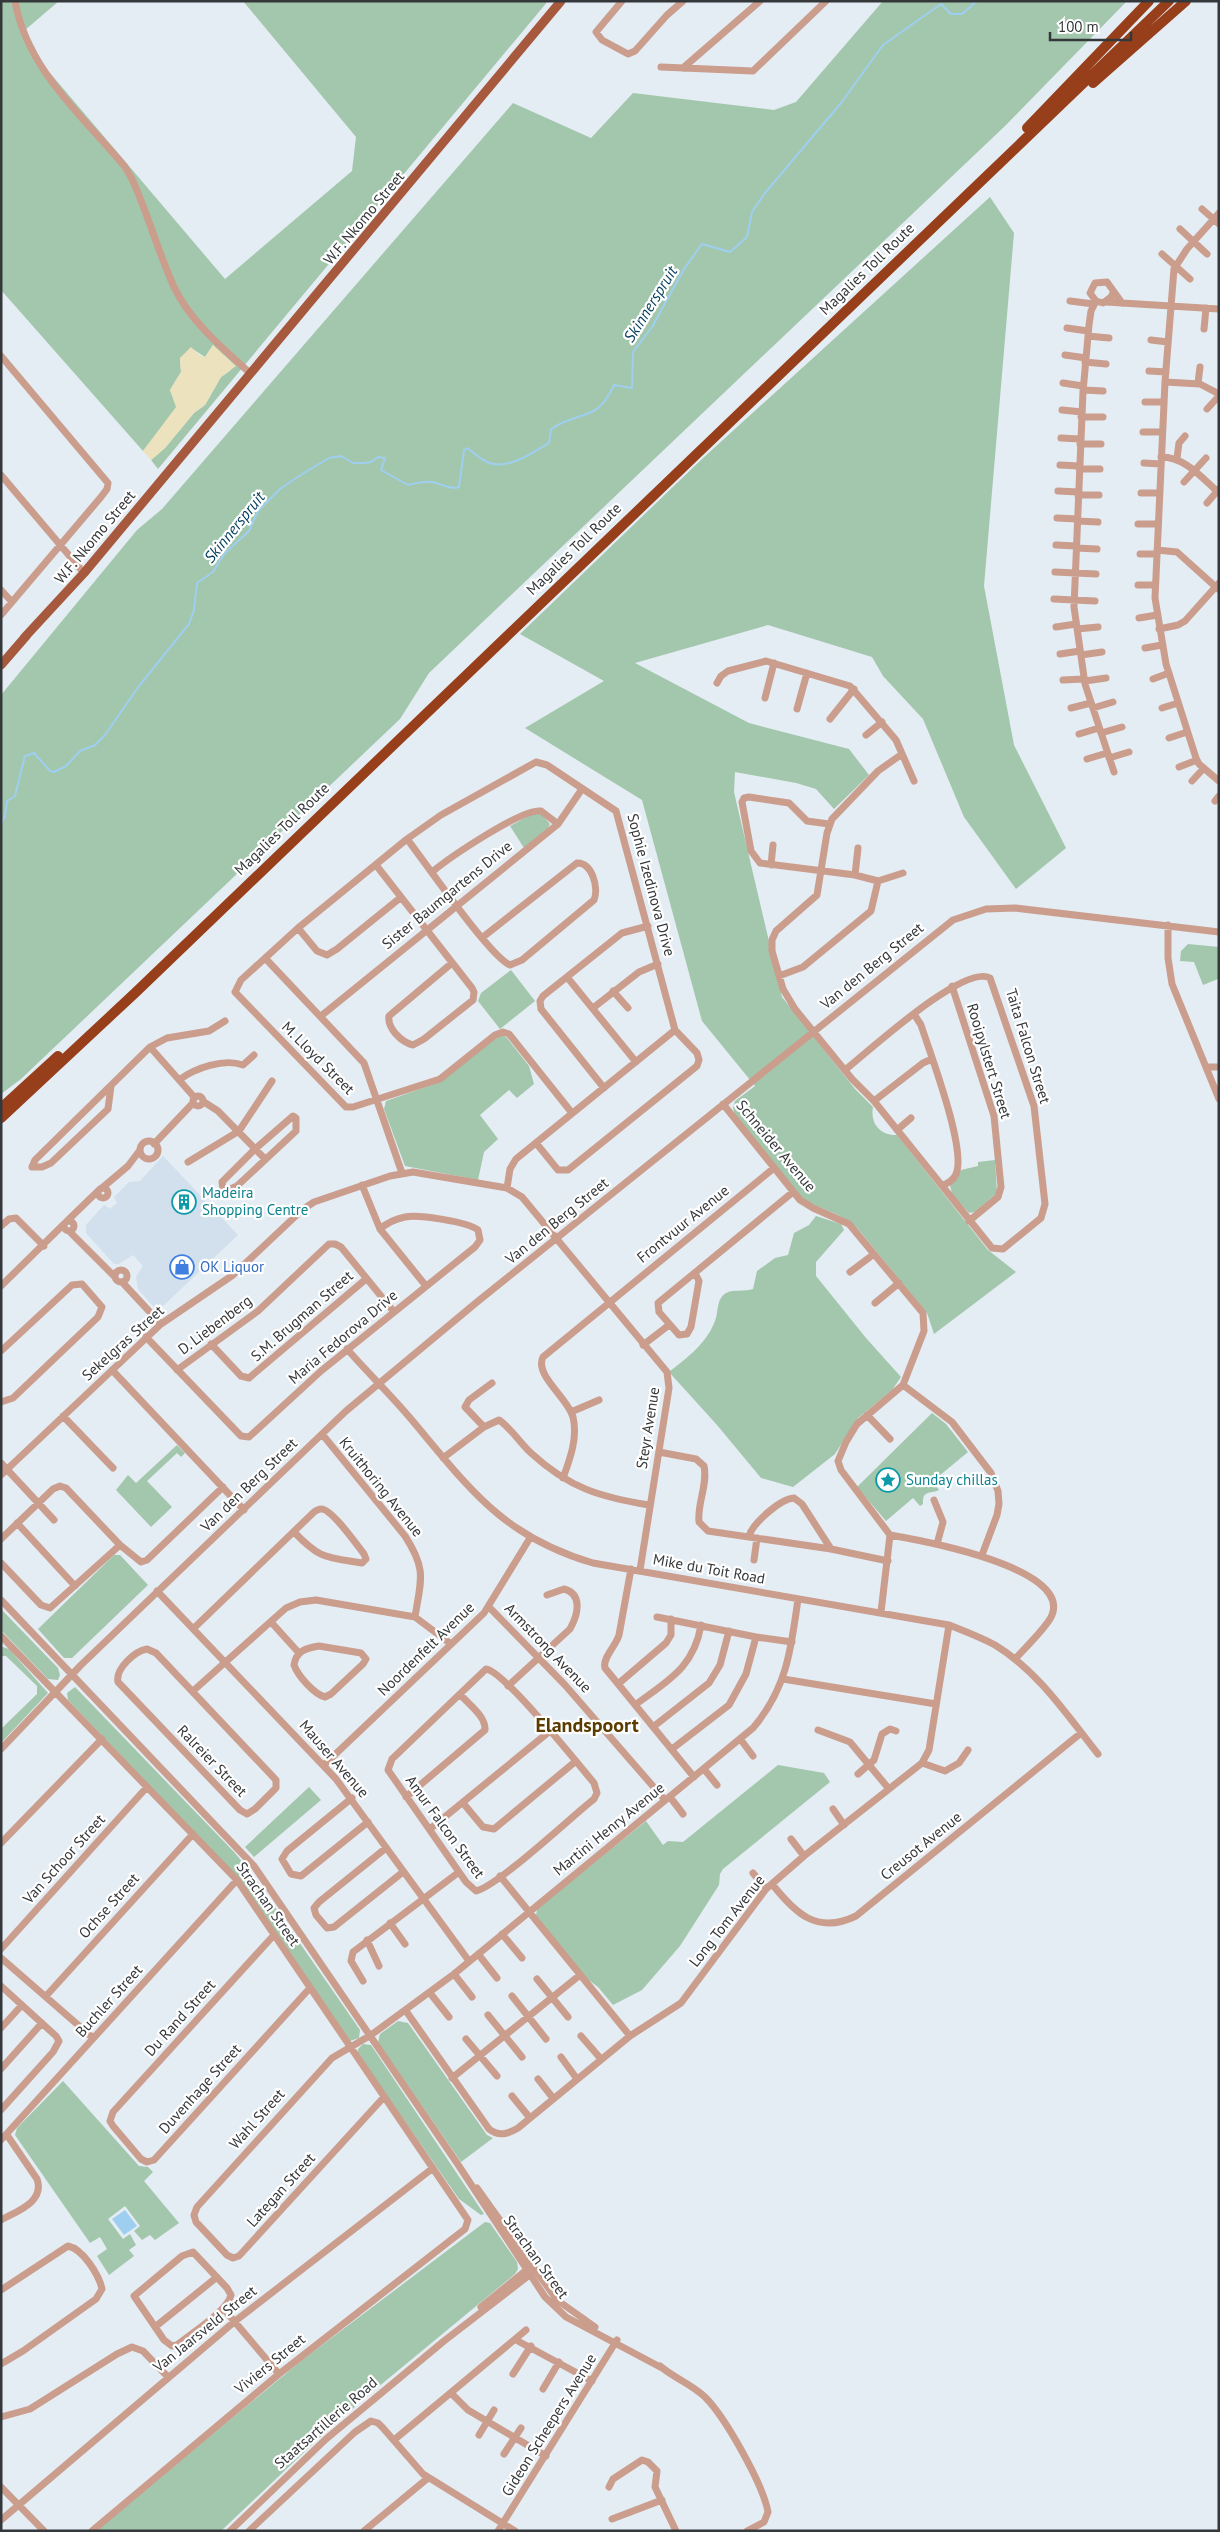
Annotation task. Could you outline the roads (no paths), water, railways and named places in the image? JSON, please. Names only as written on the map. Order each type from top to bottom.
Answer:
[{"type":"highway","points":[[982,176],[1149,1]]},
{"type":"highway","name":"Magalies Toll Route","points":[[1,1118],[135,993],[1161,1]]},
{"type":"highway","name":"Magalies Toll Route","points":[[1,1108],[132,987],[982,176],[1169,1]]},
{"type":"highway","points":[[982,176],[1186,1]]},
{"type":"main road","name":"W.F. Nkomo Street","points":[[1,665],[332,277],[561,1]]},
{"type":"street","points":[[15,1],[23,31],[38,63],[125,167],[132,179],[174,287],[186,307],[218,343],[250,373]]},
{"type":"street","points":[[622,1],[596,32],[602,40],[628,54],[635,51],[667,15],[683,1]]},
{"type":"street","points":[[683,68],[760,1]]},
{"type":"street","points":[[661,67],[753,71],[826,1]]},
{"type":"street","points":[[1202,209],[1217,219],[1194,242],[1175,266],[1165,382],[1155,585],[1162,645],[1178,703],[1197,760],[1219,781]]},
{"type":"street","points":[[1180,229],[1207,254]]},
{"type":"street","points":[[1162,254],[1190,279]]},
{"type":"street","points":[[1095,302],[1090,293],[1095,283],[1107,282],[1111,285],[1113,293],[1122,302]]},
{"type":"street","points":[[1106,302],[1113,293]]},
{"type":"street","points":[[1070,302],[1122,302],[1219,309]]},
{"type":"street","points":[[1095,302],[1091,311],[1083,388],[1074,600],[1084,680],[1114,772]]},
{"type":"street","points":[[1204,329],[1206,308]]},
{"type":"street","points":[[1067,328],[1109,338]]},
{"type":"street","points":[[1150,340],[1168,342]]},
{"type":"street","points":[[1,356],[108,483],[106,491],[1,615]]},
{"type":"street","points":[[1065,356],[1106,364]]},
{"type":"street","points":[[1198,383],[1200,367]]},
{"type":"street","points":[[1149,371],[1166,372]]},
{"type":"street","points":[[1165,382],[1198,383],[1208,386],[1218,393],[1207,409]]},
{"type":"street","points":[[1063,383],[1103,391]]},
{"type":"street","points":[[1145,402],[1164,402]]},
{"type":"street","points":[[1062,410],[1103,417]]},
{"type":"street","points":[[1143,432],[1162,432]]},
{"type":"street","points":[[1176,458],[1179,443],[1185,436]]},
{"type":"street","points":[[1061,438],[1101,444]]},
{"type":"street","points":[[1144,463],[1176,458],[1218,491],[1207,503]]},
{"type":"street","points":[[1184,482],[1206,458]]},
{"type":"street","points":[[1060,465],[1100,469]]},
{"type":"street","points":[[1,475],[83,571]]},
{"type":"street","points":[[1058,491],[1099,496]]},
{"type":"street","points":[[1141,493],[1160,493]]},
{"type":"street","points":[[1057,518],[1098,522]]},
{"type":"street","points":[[1138,524],[1158,524]]},
{"type":"street","points":[[1056,545],[1097,549]]},
{"type":"street","points":[[1140,554],[1176,552],[1218,586],[1185,621],[1178,625],[1159,629]]},
{"type":"street","points":[[1055,572],[1096,574]]},
{"type":"street","points":[[1138,584],[1155,585]]},
{"type":"street","points":[[1,590],[12,602]]},
{"type":"street","points":[[1054,600],[1095,601]]},
{"type":"street","points":[[1139,618],[1157,615]]},
{"type":"street","points":[[1056,627],[1098,627]]},
{"type":"street","points":[[1145,648],[1162,645]]},
{"type":"street","points":[[1060,654],[1102,652]]},
{"type":"street","points":[[717,683],[721,676],[728,671],[764,661],[774,662],[840,682],[854,689],[896,740],[914,781]]},
{"type":"street","points":[[765,698],[774,662]]},
{"type":"street","points":[[797,709],[807,673]]},
{"type":"street","points":[[1153,679],[1169,673]]},
{"type":"street","points":[[1063,680],[1106,678]]},
{"type":"street","points":[[830,719],[854,689]]},
{"type":"street","points":[[1072,708],[1113,702]]},
{"type":"street","points":[[1162,708],[1178,703]]},
{"type":"street","points":[[866,735],[882,722]]},
{"type":"street","points":[[1079,734],[1122,727]]},
{"type":"street","points":[[1169,738],[1188,732]]},
{"type":"street","points":[[1087,759],[1129,752]]},
{"type":"street","name":"Taita Falcon Street","points":[[845,1070],[952,986],[984,976],[993,982],[1034,1106],[1045,1204],[1041,1218],[1001,1250],[991,1247],[874,1101],[845,1070],[786,996],[779,976],[772,951],[773,936],[778,929],[814,900],[818,893],[829,824],[837,812],[867,782],[885,765],[902,754]]},
{"type":"street","points":[[1179,767],[1197,760]]},
{"type":"street","name":"Sophie Izedinova Drive","points":[[238,996],[235,992],[238,983],[298,928],[407,839],[441,815],[532,763],[547,765],[616,811],[676,1030]]},
{"type":"street","points":[[1192,781],[1204,768]]},
{"type":"street","name":"Sister Baumgartens Drive","points":[[321,1016],[456,904],[558,824],[582,789]]},
{"type":"street","points":[[829,824],[807,822],[789,803],[749,797],[744,798],[742,808],[753,857],[760,863],[771,866],[855,875],[878,881],[903,873]]},
{"type":"street","points":[[432,872],[457,852],[527,813],[541,811],[558,824]]},
{"type":"street","points":[[407,839],[456,904],[483,937],[506,964],[510,965],[518,963],[594,900],[596,891],[591,871],[586,865],[577,863],[483,937]]},
{"type":"street","points":[[771,866],[773,845]]},
{"type":"street","points":[[855,875],[858,848]]},
{"type":"street","points":[[376,865],[400,898],[426,930],[472,988],[474,992],[473,1000],[418,1043],[406,1043],[391,1028],[388,1022],[389,1016],[452,963]]},
{"type":"street","points":[[779,976],[803,967],[871,911],[878,881]]},
{"type":"street","points":[[298,928],[317,951],[327,955],[400,898]]},
{"type":"street","name":"Van den Berg Street","points":[[1,1749],[72,1674],[322,1434],[476,1302],[953,920],[974,912],[1014,908],[1219,932]]},
{"type":"street","points":[[1168,925],[1169,964],[1172,984],[1219,1099]]},
{"type":"street","points":[[604,1088],[540,1006],[543,996],[622,933],[648,926]]},
{"type":"street","points":[[265,958],[364,1063],[402,1173]]},
{"type":"street","points":[[593,1008],[639,972],[658,964]]},
{"type":"street","points":[[567,977],[636,1062]]},
{"type":"street","name":"Rooipylstert Street","points":[[952,986],[994,1116],[1001,1187],[998,1197],[969,1221]]},
{"type":"street","points":[[613,991],[628,1008]]},
{"type":"street","name":"M. Lloyd Street","points":[[238,996],[343,1105],[353,1107],[440,1079],[495,1035],[503,1032],[509,1034],[572,1113]]},
{"type":"street","points":[[914,1014],[921,1025],[953,1123],[958,1166],[955,1176],[942,1186]]},
{"type":"street","points":[[111,1086],[108,1109],[51,1163],[42,1167],[32,1167],[35,1160],[150,1047],[167,1038],[209,1031],[225,1021]]},
{"type":"street","points":[[507,1188],[511,1165],[536,1143],[572,1113],[676,1030],[697,1054],[699,1060],[696,1066],[570,1169],[563,1172],[558,1170],[536,1143]]},
{"type":"street","points":[[150,1047],[197,1102],[212,1106],[265,1159]]},
{"type":"street","points":[[179,1080],[192,1071],[235,1061],[243,1064],[254,1055]]},
{"type":"street","points":[[874,1101],[932,1058]]},
{"type":"street","points":[[1207,1067],[1219,1067]]},
{"type":"street","points":[[188,1162],[239,1131],[272,1081]]},
{"type":"street","points":[[154,1144],[197,1102]]},
{"type":"street","name":"Schneider Avenue","points":[[723,1104],[793,1192],[813,1208],[848,1224],[923,1313],[926,1325],[903,1385],[867,1415],[850,1435],[838,1461],[841,1470],[890,1535]]},
{"type":"street","points":[[295,1116],[296,1131],[237,1186],[228,1190],[223,1189],[222,1182],[255,1149],[291,1117],[295,1116]]},
{"type":"street","points":[[897,1130],[912,1118]]},
{"type":"street","points":[[1,1286],[53,1237],[69,1227],[84,1207],[102,1193],[114,1178],[128,1166],[146,1142],[154,1144],[157,1148],[157,1154],[150,1159],[144,1158],[128,1166]]},
{"type":"street","points":[[140,1150],[144,1158]]},
{"type":"street","name":"Frontvuur Avenue","points":[[571,1412],[543,1372],[540,1361],[547,1352],[774,1168]]},
{"type":"street","name":"Sekelgras Street","points":[[1,1476],[146,1337],[161,1324],[233,1275],[308,1205],[362,1185],[402,1173],[422,1173],[507,1188],[522,1196],[557,1239]]},
{"type":"street","points":[[362,1185],[380,1229],[426,1286]]},
{"type":"street","points":[[695,1273],[700,1281],[690,1331],[687,1334],[679,1334],[668,1325],[657,1309],[658,1303],[793,1192]]},
{"type":"street","name":"Maria Fedorova Drive","points":[[146,1337],[241,1436],[248,1438],[348,1349],[475,1247],[480,1240],[478,1230],[468,1225],[416,1216],[400,1218],[380,1229]]},
{"type":"street","points":[[1,1226],[9,1219],[16,1218],[44,1246]]},
{"type":"street","points":[[69,1227],[98,1260],[125,1280],[136,1298],[161,1324]]},
{"type":"street","name":"Steyr Avenue","points":[[557,1239],[643,1345],[663,1366],[669,1378],[640,1570]]},
{"type":"street","name":"D. Liebenberg","points":[[177,1370],[258,1311],[329,1244],[341,1247],[394,1312]]},
{"type":"street","points":[[850,1272],[874,1254]]},
{"type":"street","points":[[117,1274],[125,1272],[125,1280]]},
{"type":"street","name":"S.M. Brugman Street","points":[[212,1344],[241,1376],[249,1378],[366,1279]]},
{"type":"street","points":[[876,1303],[899,1283]]},
{"type":"street","points":[[1,1351],[72,1285],[82,1284],[100,1302],[102,1307],[98,1317],[13,1398],[7,1402],[1,1402]]},
{"type":"street","points":[[643,1345],[668,1325]]},
{"type":"street","name":"Mike du Toit Road","points":[[348,1349],[490,1509],[530,1538],[573,1557],[593,1563],[948,1625],[988,1642],[1016,1660],[1046,1689],[1098,1754]]},
{"type":"street","points":[[112,1370],[244,1510]]},
{"type":"street","points":[[484,1427],[465,1407],[470,1400],[492,1383]]},
{"type":"street","points":[[903,1385],[952,1422],[992,1473],[998,1491],[999,1504],[997,1515],[982,1555]]},
{"type":"street","points":[[562,1478],[573,1446],[574,1419],[571,1412],[598,1400]]},
{"type":"street","points":[[867,1415],[890,1439]]},
{"type":"street","points":[[63,1416],[112,1468]]},
{"type":"street","points":[[444,1458],[494,1421],[503,1423],[530,1452],[562,1478],[588,1492],[649,1505]]},
{"type":"street","name":"Kruithoring Avenue","points":[[322,1434],[405,1536],[420,1561],[421,1577],[415,1617]]},
{"type":"street","points":[[659,1452],[696,1458],[704,1466],[705,1480],[698,1522],[708,1531],[831,1549],[888,1562]]},
{"type":"street","points":[[1,1463],[54,1520]]},
{"type":"street","points":[[1,1539],[57,1486],[63,1487],[136,1561],[141,1562],[147,1560],[223,1487]]},
{"type":"street","points":[[749,1536],[756,1523],[786,1500],[794,1498],[802,1504],[831,1549]]},
{"type":"street","points":[[934,1500],[943,1522],[937,1544]]},
{"type":"street","points":[[194,1628],[314,1512],[321,1509],[333,1516],[366,1559],[362,1562],[321,1555],[312,1550],[294,1532]]},
{"type":"street","points":[[17,1524],[76,1586]]},
{"type":"street","points":[[881,1612],[890,1535],[982,1555],[1018,1571],[1043,1586],[1052,1600],[1052,1616],[1016,1660]]},
{"type":"street","name":"Noordenfelt Avenue","points":[[324,1765],[489,1607],[530,1538]]},
{"type":"street","points":[[754,1560],[757,1538]]},
{"type":"street","points":[[1,1563],[41,1605],[48,1608],[55,1606],[120,1545]]},
{"type":"street","points":[[631,1569],[619,1635],[603,1663],[607,1672],[694,1777]]},
{"type":"street","points":[[508,1686],[570,1629],[577,1612],[577,1602],[570,1591],[558,1589],[547,1595]]},
{"type":"street","name":"Mauser Avenue","points":[[157,1591],[324,1765],[352,1798],[423,1900],[469,1961]]},
{"type":"street","name":"Martini Henry Avenue","points":[[371,2035],[454,1974],[667,1798],[741,1740],[764,1715],[783,1679],[792,1642],[798,1599]]},
{"type":"street","name":"Strachan Street","points":[[1,1600],[246,1855],[371,2035],[530,2270],[545,2297],[559,2312],[662,2368],[700,2393],[722,2420],[749,2465],[767,2508],[768,2516],[761,2524],[747,2531]]},
{"type":"street","points":[[193,1691],[293,1604],[316,1600],[415,1617],[451,1644]]},
{"type":"street","name":"Armstrong Avenue","points":[[489,1607],[539,1657],[683,1814]]},
{"type":"street","points":[[657,1618],[792,1642]]},
{"type":"street","points":[[618,1684],[666,1643],[671,1635],[671,1619]]},
{"type":"street","points":[[271,1622],[299,1653]]},
{"type":"street","points":[[635,1705],[684,1666],[697,1646],[700,1625]]},
{"type":"street","points":[[948,1625],[929,1750],[922,1763],[945,1771],[959,1763],[968,1750]]},
{"type":"street","points":[[653,1727],[709,1683],[720,1665],[729,1631]]},
{"type":"street","points":[[672,1749],[729,1705],[746,1674],[756,1637]]},
{"type":"street","name":"Strachan Street","points":[[2,1638],[56,1691],[237,1880],[309,1989],[467,2216],[468,2223]]},
{"type":"street","points":[[319,1646],[361,1653],[366,1659],[358,1669],[331,1694],[325,1697],[317,1693],[295,1668],[294,1662],[299,1653],[319,1646]]},
{"type":"street","name":"Ralreier Street","points":[[147,1649],[156,1653],[193,1691],[276,1780],[276,1788],[250,1813],[240,1810],[120,1685],[117,1674],[139,1651],[147,1649]]},
{"type":"street","name":"Amur Falcon Street","points":[[486,1669],[491,1670],[508,1686],[550,1731],[597,1788],[594,1798],[500,1876],[482,1890],[476,1891],[470,1887],[390,1775],[388,1764],[486,1669]]},
{"type":"street","points":[[783,1679],[936,1704]]},
{"type":"street","points":[[406,1796],[485,1730],[485,1723],[481,1717],[460,1694]]},
{"type":"street","points":[[818,1730],[850,1742],[889,1789]]},
{"type":"street","points":[[858,1774],[870,1765],[876,1756],[882,1734],[885,1730],[896,1730]]},
{"type":"street","points":[[430,1829],[550,1731]]},
{"type":"street","name":"Creusot Avenue","points":[[772,1884],[793,1909],[819,1923],[831,1924],[856,1916],[1081,1733]]},
{"type":"street","points":[[1,1843],[102,1739]]},
{"type":"street","points":[[741,1740],[753,1756]]},
{"type":"street","points":[[463,1802],[483,1827],[494,1829],[576,1761]]},
{"type":"street","name":"Long Tom Avenue","points":[[452,2078],[489,2129],[495,2133],[508,2134],[630,2036],[684,2001],[766,1889],[804,1856],[922,1763]]},
{"type":"street","points":[[704,1769],[717,1785]]},
{"type":"street","name":"Van Schoor Street","points":[[1,1949],[148,1787]]},
{"type":"street","points":[[352,1798],[285,1853],[282,1859],[284,1865],[294,1876],[304,1875],[368,1822]]},
{"type":"street","points":[[833,1809],[844,1824]]},
{"type":"street","name":"Ochse Street","points":[[46,1996],[193,1834]]},
{"type":"street","points":[[791,1839],[804,1856]]},
{"type":"street","points":[[386,1848],[319,1902],[314,1908],[318,1917],[327,1928],[334,1927],[403,1872]]},
{"type":"street","points":[[363,1981],[350,1958],[353,1952],[459,1872]]},
{"type":"street","points":[[753,1873],[766,1889]]},
{"type":"street","points":[[500,1876],[630,2036]]},
{"type":"street","name":"Buchler Street","points":[[4,2137],[237,1880]]},
{"type":"street","points":[[390,1924],[405,1944]]},
{"type":"street","points":[[502,1934],[522,1958]]},
{"type":"street","name":"Du Rand Street","points":[[110,2121],[113,2112],[274,1935]]},
{"type":"street","points":[[367,1940],[379,1966]]},
{"type":"street","points":[[478,1954],[497,1978]]},
{"type":"street","points":[[1,1958],[93,2038]]},
{"type":"street","points":[[454,1974],[472,1997]]},
{"type":"street","points":[[406,2011],[452,2078],[580,1975]]},
{"type":"street","points":[[536,1979],[568,2018]]},
{"type":"street","points":[[1,1986],[56,2036],[59,2041],[58,2046],[1,2110]]},
{"type":"street","name":"Duvenhage Street","points":[[110,2121],[141,2159],[147,2162],[154,2160],[309,1989]]},
{"type":"street","points":[[430,1993],[448,2017]]},
{"type":"street","points":[[512,1996],[546,2038]]},
{"type":"street","points":[[1,2028],[22,2005]]},
{"type":"street","points":[[488,2015],[522,2057]]},
{"type":"street","points":[[1,2068],[42,2023]]},
{"type":"street","name":"Wahl Street","points":[[195,2218],[197,2207],[325,2064],[338,2053],[371,2035]]},
{"type":"street","points":[[582,2036],[602,2059]]},
{"type":"street","points":[[466,2038],[497,2076]]},
{"type":"street","points":[[561,2057],[577,2079]]},
{"type":"street","points":[[538,2079],[553,2098]]},
{"type":"street","points":[[512,2096],[530,2118]]},
{"type":"street","name":"Lategan Street","points":[[195,2218],[227,2255],[232,2258],[239,2256],[384,2097]]},
{"type":"street","points":[[1,2220],[34,2200],[39,2192],[37,2179],[4,2137]]},
{"type":"street","name":"Van Jaarsveld Street","points":[[1,2520],[234,2322],[433,2168]]},
{"type":"street","name":"Viviers Street","points":[[92,2531],[279,2374],[458,2234],[468,2223]]},
{"type":"street","points":[[1,2290],[68,2246],[76,2248],[82,2254],[100,2282],[102,2292],[96,2299],[23,2351],[1,2364]]},
{"type":"street","points":[[189,2252],[197,2255],[217,2277],[230,2295],[223,2308],[174,2346],[168,2344],[135,2298],[138,2291],[189,2252]]},
{"type":"street","name":"Staatsartillerie Road","points":[[230,2531],[326,2439],[530,2270]]},
{"type":"street","points":[[155,2328],[217,2277]]},
{"type":"street","points":[[223,2308],[279,2374]]},
{"type":"street","points":[[394,2440],[526,2330]]},
{"type":"street","points":[[516,2340],[532,2346],[592,2381]]},
{"type":"street","name":"Gideon Scheepers Avenue","points":[[498,2531],[616,2342]]},
{"type":"street","points":[[513,2374],[532,2346]]},
{"type":"street","points":[[1,2417],[30,2408],[128,2348],[141,2349],[168,2377]]},
{"type":"street","points":[[543,2389],[559,2362]]},
{"type":"street","points":[[451,2393],[462,2406],[546,2456]]},
{"type":"street","points":[[479,2435],[494,2410]]},
{"type":"street","points":[[249,2531],[316,2467],[368,2423],[378,2423],[415,2466],[428,2478],[515,2531]]},
{"type":"street","points":[[504,2454],[521,2428]]},
{"type":"street","points":[[609,2487],[613,2479],[645,2460],[657,2471],[655,2487],[676,2531]]},
{"type":"street","points":[[364,2531],[428,2478]]},
{"type":"street","points":[[1,2487],[44,2531]]},
{"type":"street","points":[[612,2519],[662,2500]]},
{"type":"water","points":[[125,2210],[137,2226],[124,2235],[112,2219]]},
{"type":"waterway","name":"Skinnerspruit","points":[[1,824],[5,816],[7,801],[15,796],[25,756],[34,753],[50,771],[54,772],[66,766],[80,751],[95,745],[105,735],[139,686],[189,624],[194,610],[197,583],[213,572],[224,554],[249,531],[258,511],[280,489],[329,458],[341,456],[353,463],[371,462],[378,457],[385,458],[381,470],[408,485],[429,482],[456,488],[459,487],[464,450],[467,448],[484,461],[494,464],[511,463],[549,443],[551,429],[571,419],[594,411],[601,406],[614,385],[632,388],[633,352],[652,327],[684,269],[702,244],[730,252],[747,237],[752,212],[765,193],[841,103],[883,45],[941,4],[951,14],[962,14],[977,1]]},
{"type":"place","name":"Madeira Shopping Centre","points":[[184,1202]]},
{"type":"place","name":"OK Liquor","points":[[182,1267]]},
{"type":"place","name":"Sunday chillas","points":[[888,1480]]},
{"type":"district","name":"Elandspoort","points":[[587,1725]]}]
